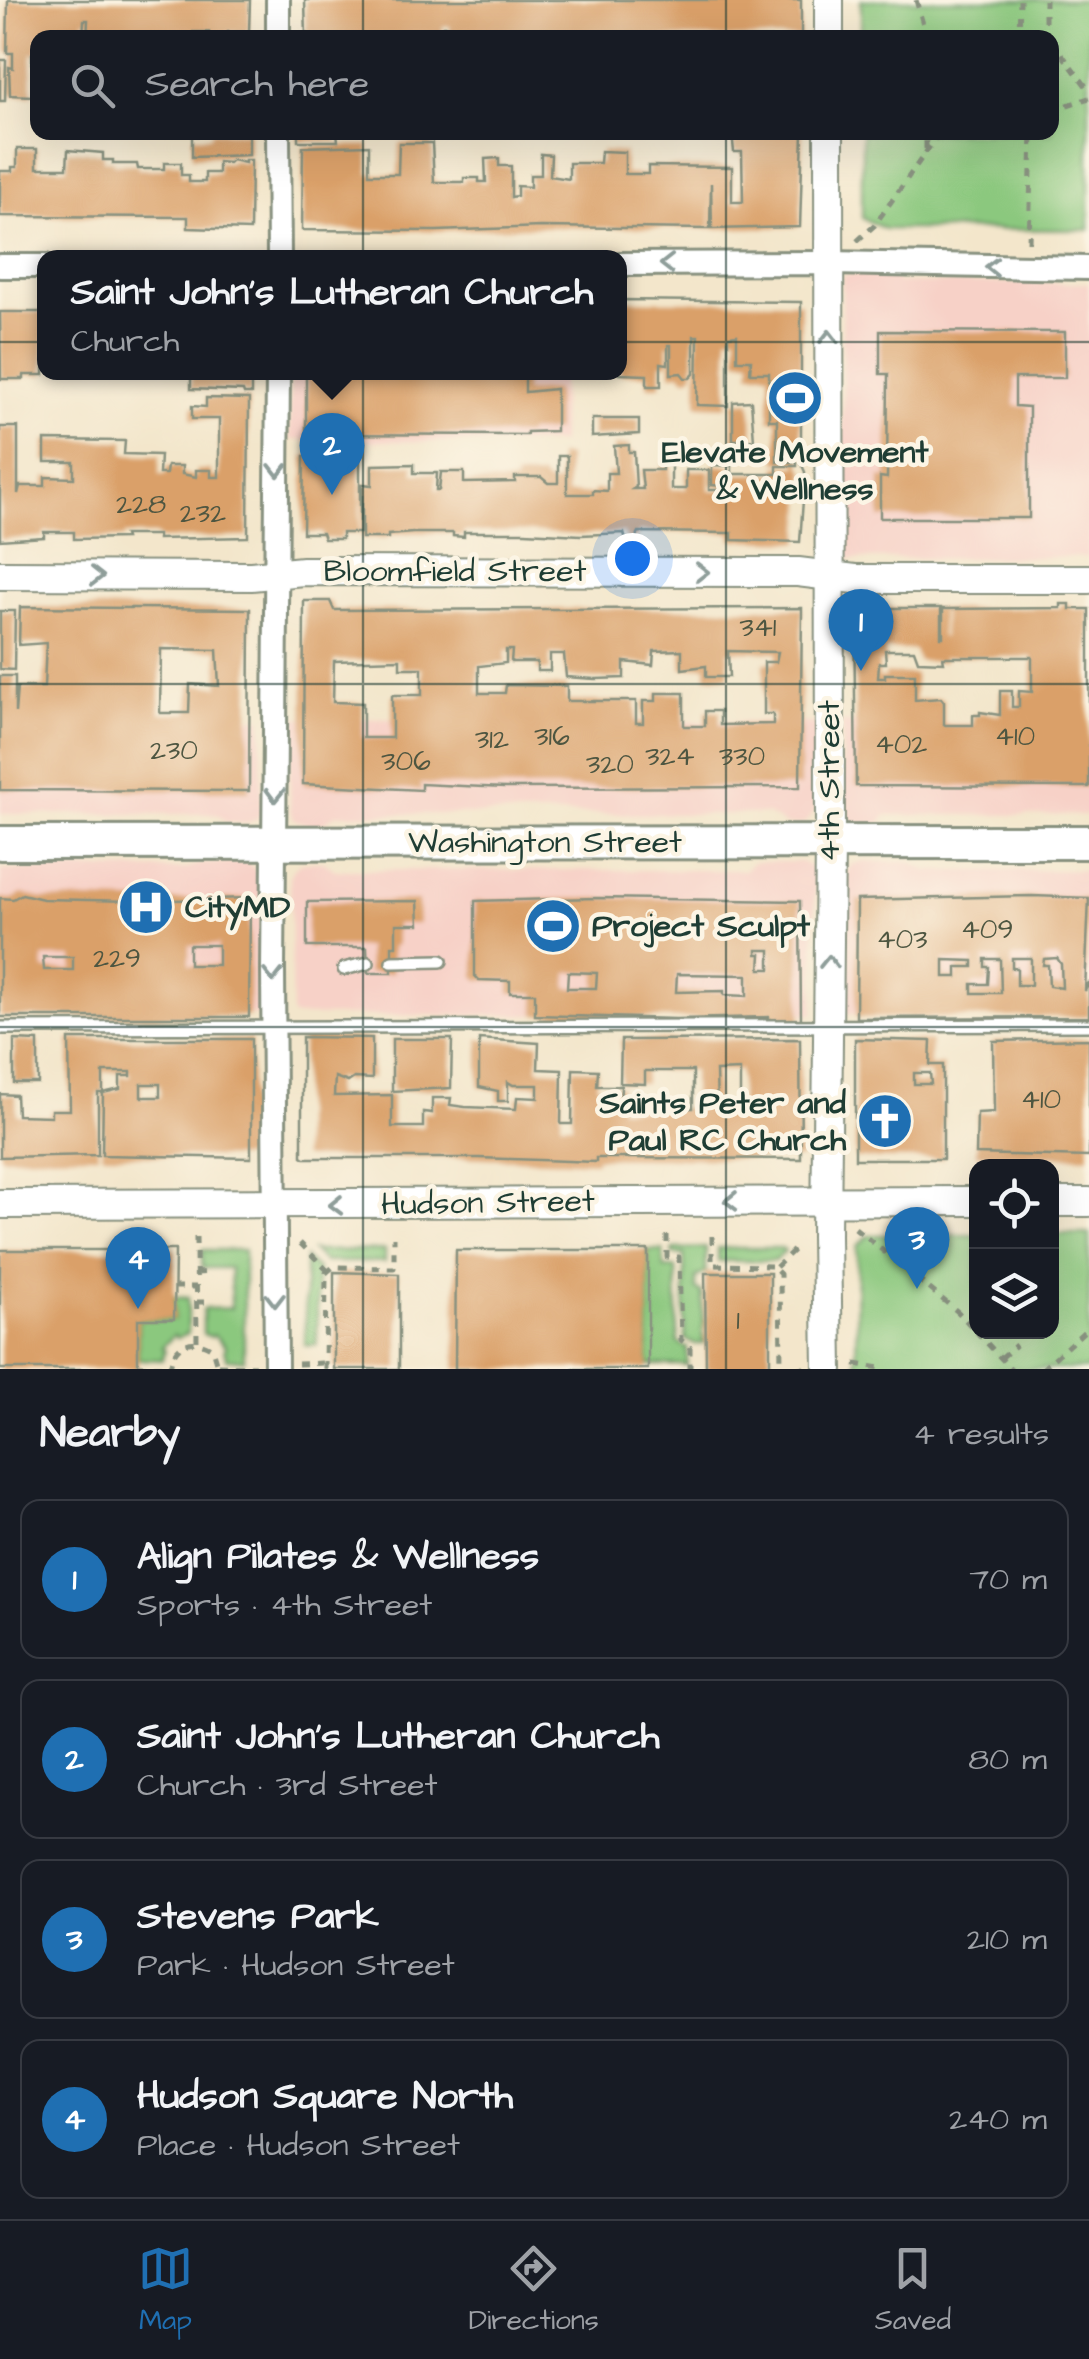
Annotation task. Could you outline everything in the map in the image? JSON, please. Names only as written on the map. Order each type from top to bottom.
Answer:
[{"type":"main road","name":"Washington Street","points":[[0,843],[1089,842]]},
{"type":"street","points":[[278,0],[278,30]]},
{"type":"street","points":[[829,0],[829,30]]},
{"type":"street","points":[[278,140],[279,250]]},
{"type":"street","name":"4th Street","points":[[829,140],[826,1236],[840,1366]]},
{"type":"street","points":[[627,264],[830,262],[1089,268]]},
{"type":"street","points":[[0,266],[37,266]]},
{"type":"street","points":[[278,380],[273,1028],[275,1206],[286,1366]]},
{"type":"street","name":"Bloomfield Street","points":[[0,575],[719,572],[855,579],[1089,579]]},
{"type":"street","name":"Hudson Street","points":[[0,1204],[969,1201]]},
{"type":"street","points":[[1059,1202],[1089,1202]]},
{"type":"lane","points":[[392,962],[441,961]]},
{"type":"lane","points":[[344,968],[368,963]]},
{"type":"lane","points":[[0,1028],[1089,1026]]},
{"type":"path","points":[[916,0],[924,30]]},
{"type":"path","points":[[1019,30],[1020,0]]},
{"type":"path","points":[[1044,30],[1045,0]]},
{"type":"path","points":[[1059,50],[1089,90]]},
{"type":"path","points":[[1059,108],[1089,98]]},
{"type":"path","points":[[926,140],[926,150]]},
{"type":"path","points":[[856,241],[874,226],[934,140]]},
{"type":"path","points":[[1029,242],[1032,140]]},
{"type":"path","points":[[855,1228],[958,1312],[1011,1369]]},
{"type":"path","points":[[667,1235],[667,1257],[678,1257],[681,1340],[690,1346],[690,1369]]},
{"type":"path","points":[[196,1236],[197,1342]]},
{"type":"path","points":[[712,1236],[712,1265],[776,1267],[802,1242]]},
{"type":"path","points":[[327,1270],[394,1268],[394,1237]]},
{"type":"path","points":[[286,1366],[325,1366],[327,1270],[300,1244]]},
{"type":"path","points":[[776,1267],[780,1274],[781,1369],[804,1368]]},
{"type":"path","points":[[196,1273],[210,1272]]},
{"type":"path","points":[[174,1287],[196,1286]]},
{"type":"path","points":[[196,1302],[210,1302]]},
{"type":"path","points":[[780,1321],[792,1321]]},
{"type":"path","points":[[1042,1369],[1089,1327]]},
{"type":"path","points":[[138,1366],[170,1368],[175,1351],[197,1342],[212,1349],[218,1367],[246,1366]]},
{"type":"path","points":[[1001,1358],[1016,1344]]},
{"type":"path","points":[[840,1366],[886,1369]]},
{"type":"shaded area","points":[[890,274],[899,283],[1089,283],[1089,557],[843,556],[842,275]]},
{"type":"shaded area","points":[[290,380],[562,380],[561,443],[290,440]]},
{"type":"shaded area","points":[[0,716],[262,718],[261,812],[257,819],[245,824],[226,822],[211,814],[0,814]]},
{"type":"shaded area","points":[[290,718],[816,723],[815,810],[808,821],[799,825],[786,825],[767,814],[343,814],[334,815],[323,824],[309,825],[294,819],[290,809]]},
{"type":"shaded area","points":[[842,723],[1089,725],[1089,815],[886,815],[882,822],[872,825],[851,823],[842,810]]},
{"type":"shaded area","points":[[246,862],[257,871],[261,882],[261,1015],[0,1016],[0,870],[185,869],[199,864]]},
{"type":"shaded area","points":[[304,862],[324,862],[335,870],[744,870],[754,862],[802,862],[812,868],[815,878],[814,1014],[292,1016],[290,875]]},
{"type":"shaded area","points":[[910,862],[928,871],[1089,870],[1089,1013],[844,1014],[844,878],[851,865]]},
{"type":"green space","points":[[861,0],[1089,0],[1089,230],[885,229],[862,218],[862,140],[1059,140],[1059,30],[861,30]]},
{"type":"green space","points":[[1059,1234],[1089,1234],[1089,1369],[856,1369],[857,1246],[869,1235],[969,1235],[969,1339],[1059,1339]]},
{"type":"green space","points":[[706,1248],[706,1273],[696,1277],[696,1289],[702,1293],[703,1344],[693,1344],[685,1339],[684,1255],[673,1254],[673,1249]]},
{"type":"green space","points":[[718,1248],[785,1251],[775,1261],[718,1261]]},
{"type":"green space","points":[[202,1250],[244,1250],[244,1360],[227,1359],[226,1347],[214,1335],[203,1334],[203,1309],[231,1308],[230,1268],[202,1268]]},
{"type":"green space","points":[[385,1250],[385,1262],[324,1262],[312,1251]]},
{"type":"green space","points":[[648,1250],[663,1250],[664,1268],[676,1268],[678,1342],[687,1348],[687,1365],[648,1365]]},
{"type":"green space","points":[[305,1258],[317,1269],[317,1345],[305,1345]]},
{"type":"green space","points":[[174,1297],[188,1298],[188,1333],[177,1338],[174,1335],[162,1347],[162,1360],[138,1359],[138,1319],[174,1319]]},
{"type":"building","points":[[8,0],[250,0],[249,30],[87,30],[88,20],[84,20],[83,30],[30,30],[30,96],[10,95],[13,53],[7,53]]},
{"type":"building","points":[[305,0],[801,0],[801,30],[450,30],[450,26],[443,26],[443,30],[306,30]]},
{"type":"building","points":[[0,60],[6,60],[5,101],[0,101]]},
{"type":"building","points":[[192,140],[249,140],[249,155],[192,157]]},
{"type":"building","points":[[733,140],[803,140],[800,227],[712,229],[711,183],[710,229],[302,230],[303,147],[369,145],[369,174],[398,174],[399,143],[432,143],[434,182],[479,178],[479,182],[486,182],[485,159],[499,158],[499,166],[511,166],[511,197],[517,196],[517,186],[530,187],[530,175],[541,175],[541,154],[551,155],[550,176],[569,179],[569,163],[600,163],[601,151],[625,152],[625,174],[648,174],[648,166],[732,167],[732,202],[743,202],[742,152],[734,152]]},
{"type":"building","points":[[17,149],[37,149],[37,168],[67,168],[68,150],[103,153],[103,160],[137,164],[138,169],[164,169],[164,163],[181,163],[181,175],[189,175],[189,182],[205,182],[205,173],[218,173],[218,162],[251,160],[250,230],[188,228],[188,217],[0,216],[0,171],[17,167]]},
{"type":"building","points":[[627,300],[801,302],[801,463],[805,472],[800,542],[732,540],[732,533],[639,532],[635,540],[626,540],[624,533],[525,532],[464,532],[464,537],[453,533],[413,533],[362,538],[362,484],[372,485],[372,465],[414,464],[414,473],[437,473],[439,490],[441,472],[464,472],[464,483],[541,477],[548,483],[558,483],[558,456],[567,456],[567,494],[607,491],[607,473],[616,473],[614,446],[629,445],[629,452],[634,452],[633,489],[643,489],[641,470],[662,470],[662,465],[671,466],[671,489],[686,489],[686,470],[709,470],[709,490],[723,490],[723,486],[712,485],[712,465],[732,466],[732,474],[777,474],[777,466],[797,466],[797,462],[777,462],[777,420],[769,420],[769,373],[750,373],[751,360],[737,360],[737,335],[728,336],[728,406],[697,405],[698,336],[694,336],[694,374],[690,378],[681,373],[671,374],[671,345],[668,364],[661,363],[661,386],[647,386],[647,375],[627,374]]},
{"type":"building","points":[[0,312],[37,312],[37,375],[1,379]]},
{"type":"building","points":[[880,331],[1065,332],[1065,378],[1015,378],[1015,406],[1029,407],[1029,518],[880,518],[880,477],[887,478],[888,374],[880,374]]},
{"type":"building","points":[[191,380],[251,380],[251,394],[191,389]]},
{"type":"building","points":[[306,380],[525,380],[525,392],[556,389],[556,431],[527,435],[306,434]]},
{"type":"building","points":[[206,398],[249,399],[248,537],[158,539],[158,535],[124,535],[125,538],[74,539],[74,532],[44,532],[44,537],[0,540],[0,427],[18,427],[18,494],[20,486],[45,486],[45,477],[74,478],[74,462],[45,462],[45,440],[125,441],[124,454],[160,455],[159,474],[166,474],[167,466],[182,466],[182,474],[196,477],[196,470],[211,470],[211,477],[219,477],[219,419],[192,419],[192,406],[206,407]]},
{"type":"building","points":[[751,401],[754,440],[733,440],[733,402]]},
{"type":"building","points":[[592,419],[639,419],[639,434],[592,437]]},
{"type":"building","points":[[304,456],[360,456],[360,533],[324,539],[322,533],[303,533]]},
{"type":"building","points":[[304,601],[330,601],[334,610],[802,608],[800,787],[505,788],[421,784],[421,790],[303,784]],"holes":[[[506,650],[512,650],[511,662],[537,662],[537,671],[550,671],[550,654],[564,654],[566,677],[595,679],[624,678],[624,662],[653,665],[654,651],[682,650],[682,669],[706,666],[706,677],[729,677],[728,651],[778,652],[776,662],[764,662],[764,714],[773,714],[773,724],[720,725],[720,711],[705,711],[705,726],[684,726],[684,693],[656,693],[656,701],[643,701],[643,723],[636,723],[636,701],[567,701],[567,686],[506,685],[505,693],[479,693],[479,666],[506,663]],[[400,659],[400,668],[422,668],[422,695],[392,695],[392,738],[363,738],[363,703],[333,702],[334,661]]]},
{"type":"building","points":[[1061,604],[1070,604],[1070,609],[1089,609],[1089,787],[856,786],[854,608],[941,608],[943,637],[943,609],[1061,608]],"holes":[[[885,650],[914,650],[918,661],[944,662],[943,657],[1032,657],[1032,692],[1019,691],[1019,707],[1012,707],[1012,691],[1000,691],[1000,715],[980,712],[973,715],[973,725],[944,725],[941,698],[915,700],[915,674],[885,674],[885,678],[878,678],[879,663],[886,663]]]},
{"type":"building","points":[[20,607],[250,609],[249,791],[0,790],[0,676],[15,676],[15,713],[17,687],[44,687],[46,643],[19,645]],"holes":[[[161,649],[217,650],[219,686],[190,684],[189,713],[160,713]]]},
{"type":"building","points":[[0,611],[15,611],[14,670],[0,669]]},
{"type":"building","points":[[22,894],[43,899],[132,901],[250,898],[249,1017],[0,1017],[0,898],[13,899]],"holes":[[[189,945],[218,945],[218,965],[189,965]],[[43,957],[73,957],[73,970],[44,970]]]},
{"type":"building","points":[[597,898],[800,901],[801,1022],[769,1021],[769,1017],[535,1015],[535,993],[510,993],[510,981],[479,980],[475,976],[475,901]],"holes":[[[757,950],[770,950],[770,969],[760,969],[761,954]],[[568,972],[597,973],[596,988],[567,988]],[[677,974],[747,975],[747,996],[724,995],[724,991],[676,992]]]},
{"type":"building","points":[[1089,898],[1085,991],[1089,982],[1089,1017],[856,1018],[857,900]],"holes":[[[1012,958],[1031,958],[1031,985],[1017,985],[1017,968],[1012,968]],[[1057,958],[1061,964],[1062,988],[1049,986],[1044,959]],[[985,959],[1000,959],[1001,993],[972,993],[972,984],[988,984],[989,967],[985,967]],[[944,960],[973,961],[973,967],[957,967],[957,977],[944,977]]]},
{"type":"building","points":[[418,901],[419,924],[396,924],[392,973],[368,973],[367,947],[307,947],[307,902]]},
{"type":"building","points":[[302,1037],[372,1038],[372,1079],[354,1078],[348,1082],[335,1077],[334,1096],[392,1095],[392,1127],[423,1127],[423,1112],[432,1113],[432,1098],[451,1098],[450,1105],[465,1107],[516,1109],[517,1097],[538,1098],[538,1085],[508,1082],[508,1101],[498,1101],[498,1091],[479,1087],[479,1039],[539,1043],[538,1069],[562,1070],[561,1124],[572,1124],[573,1069],[598,1070],[597,1086],[621,1086],[620,1109],[693,1108],[693,1071],[645,1071],[645,1084],[620,1083],[621,1040],[800,1039],[801,1159],[596,1158],[596,1162],[302,1156]],"holes":[[[740,1070],[740,1108],[717,1108],[716,1071]]]},
{"type":"building","points":[[69,1039],[251,1039],[251,1158],[102,1155],[103,1093],[98,1093],[98,1155],[0,1157],[0,1094],[16,1095],[17,1115],[51,1116],[51,1110],[70,1110]],"holes":[[[103,1072],[131,1072],[131,1076],[120,1076],[120,1089],[103,1093]],[[141,1084],[160,1084],[160,1097],[141,1097]]]},
{"type":"building","points":[[392,1039],[452,1039],[451,1088],[392,1091]]},
{"type":"building","name":"Saints Peter and Paul RC Church","points":[[855,1039],[931,1041],[930,1065],[943,1065],[943,1159],[855,1159]],"holes":[[[914,1073],[930,1073],[931,1084],[914,1084]]]},
{"type":"building","points":[[1089,1039],[1089,1157],[976,1154],[977,1113],[994,1112],[993,1041]]},
{"type":"building","points":[[14,1040],[38,1041],[38,1083],[14,1083]]},
{"type":"building","points":[[0,1250],[175,1250],[174,1319],[138,1319],[138,1369],[0,1369]]},
{"type":"building","points":[[456,1250],[648,1250],[648,1369],[455,1369]]},
{"type":"building","points":[[334,1272],[399,1274],[399,1369],[334,1369]]},
{"type":"building","points":[[705,1273],[770,1273],[770,1369],[706,1369]]},
{"type":"place","name":"Elevate Movement & Wellness","points":[[795,398]]},
{"type":"place","name":"Saint John's Lutheran Church","points":[[332,495]]},
{"type":"place","name":"Align Pilates & Wellness","points":[[861,671]]},
{"type":"place","name":"CityMD","points":[[146,907]]},
{"type":"place","name":"Project Sculpt","points":[[553,926]]},
{"type":"place","name":"Saints Peter and Paul RC Church","points":[[885,1121]]},
{"type":"place","name":"Stevens Park","points":[[917,1289]]},
{"type":"place","name":"Hudson Square North","points":[[138,1309]]}]
